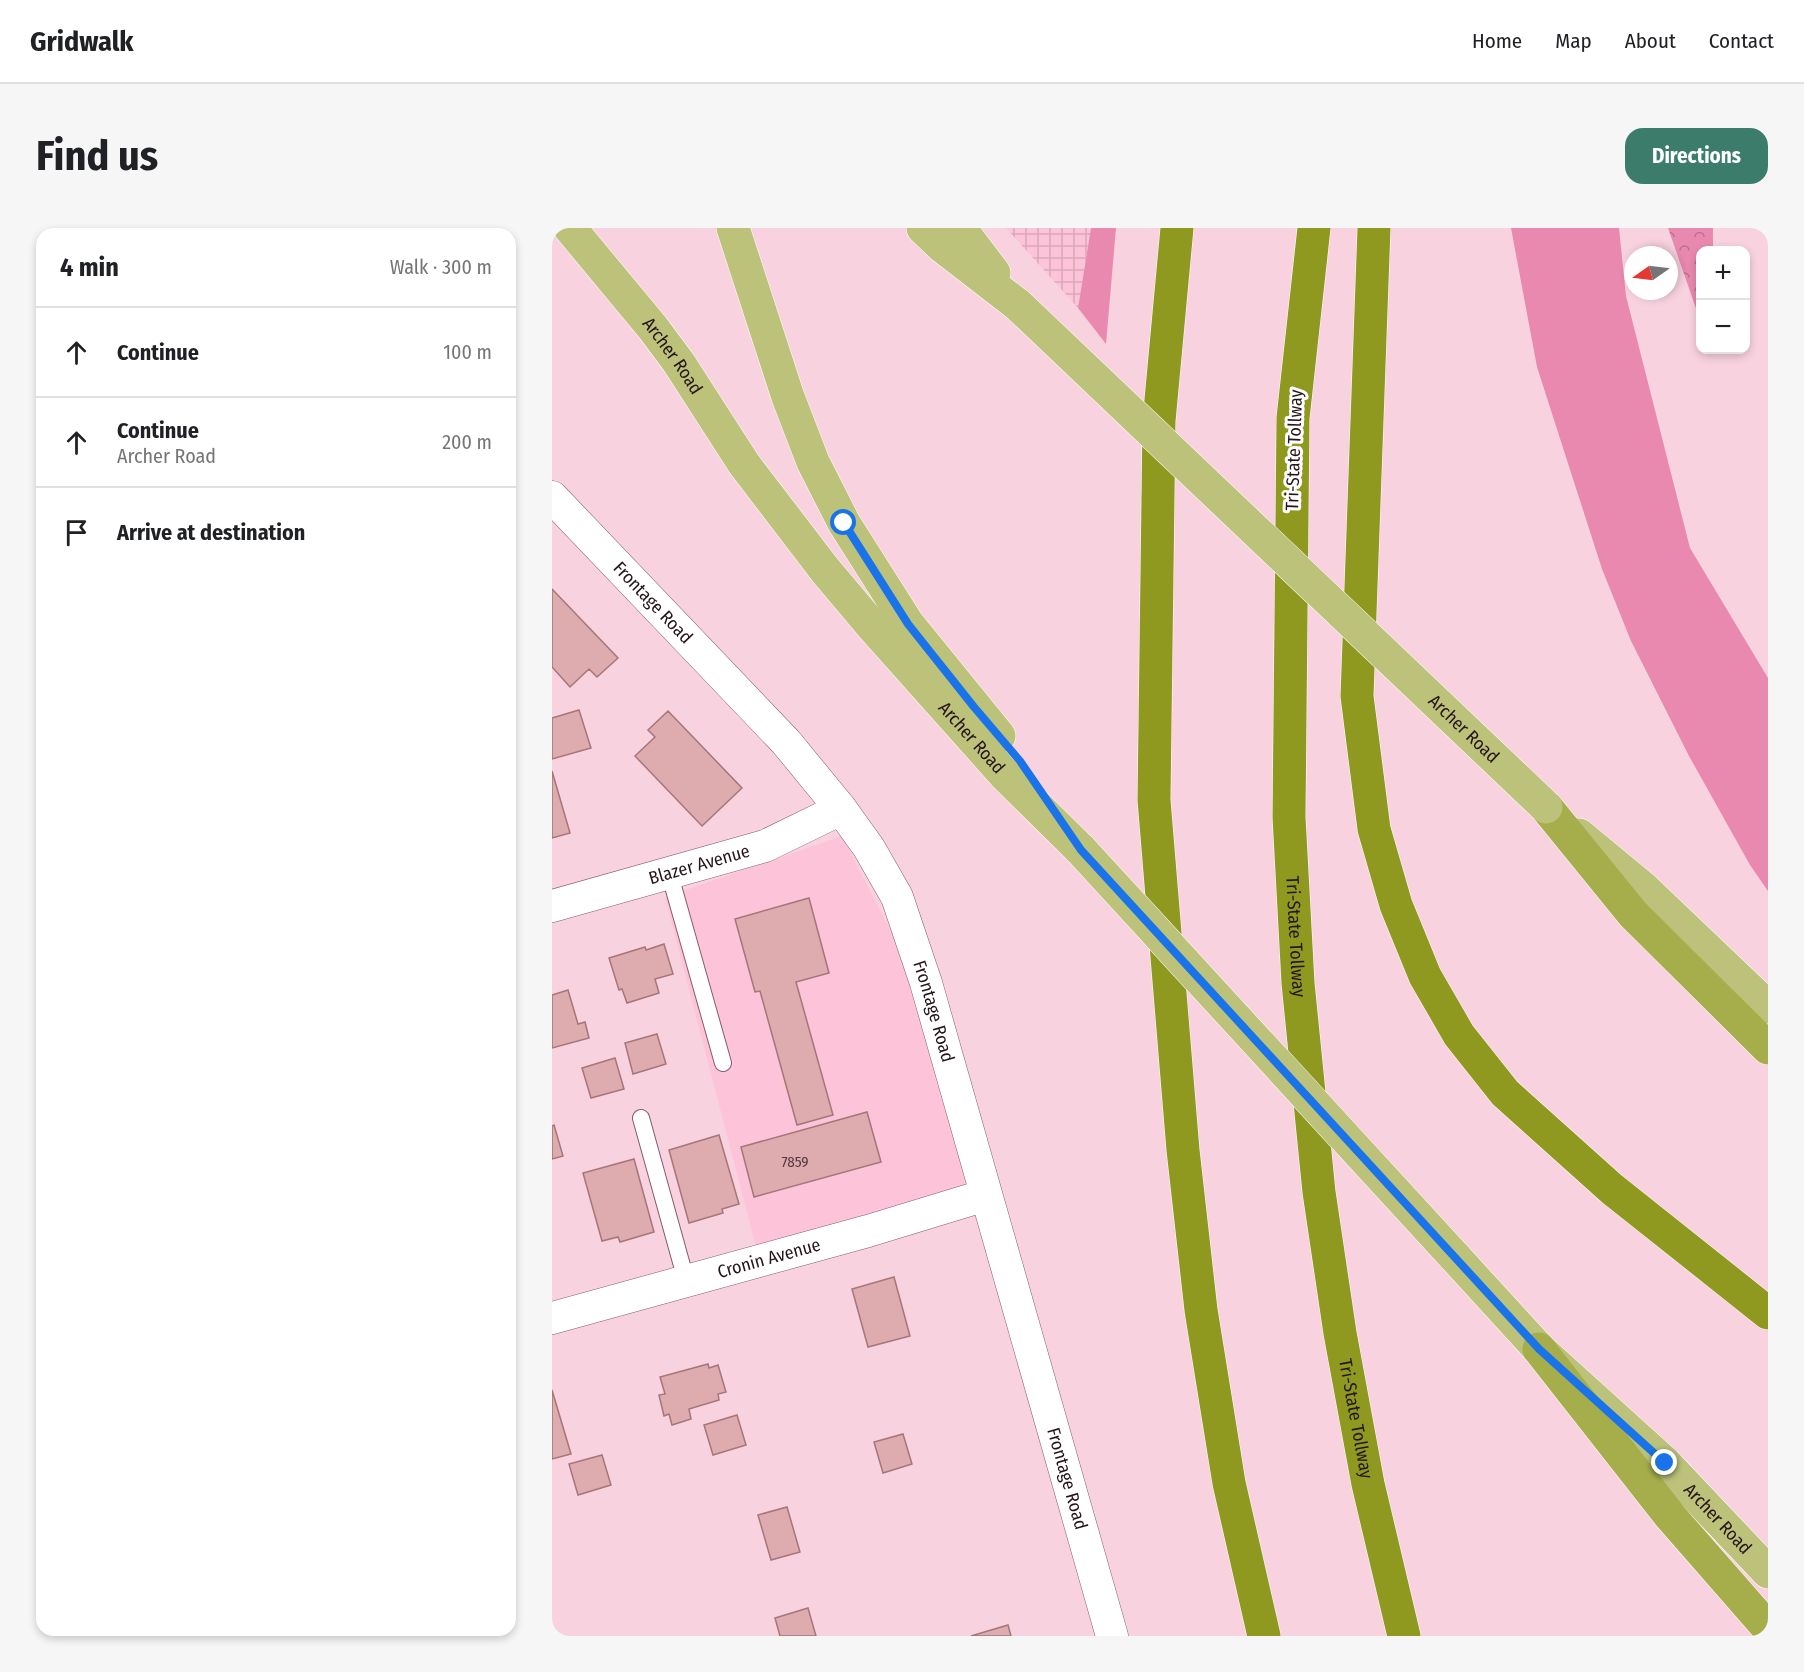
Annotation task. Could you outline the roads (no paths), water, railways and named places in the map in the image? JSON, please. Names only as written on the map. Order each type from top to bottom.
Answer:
[{"type":"highway","points":[[1177,228],[1159,421],[1154,800],[1182,1138],[1201,1310],[1229,1483],[1264,1636]]},
{"type":"highway","name":"Tri-State Tollway","points":[[1314,228],[1293,418],[1289,817],[1298,983],[1319,1192],[1340,1333],[1368,1484],[1404,1636]]},
{"type":"highway","points":[[1374,228],[1357,696],[1374,829],[1396,905],[1425,976],[1459,1035],[1505,1093],[1612,1189],[1768,1313]]},
{"type":"highway","points":[[1546,807],[1633,914],[1768,1048]]},
{"type":"highway","points":[[1539,1349],[1670,1516],[1768,1629]]},
{"type":"main road","name":"Archer Road","points":[[570,228],[653,328],[679,363],[744,464],[825,570],[873,627],[1013,768],[1081,850],[1539,1349],[1665,1463],[1768,1572]]},
{"type":"main road","points":[[733,228],[788,397],[813,462],[844,523],[908,624],[974,707],[1013,768]]},
{"type":"main road","name":"Archer Road","points":[[923,228],[943,247],[1018,305],[1546,807],[1644,888],[1768,1007]]},
{"type":"main road","points":[[960,228],[1018,305]]},
{"type":"street","name":"Frontage Road","points":[[552,497],[786,742],[841,809],[869,848],[897,897],[926,983],[1112,1636]]},
{"type":"street","name":"Blazer Avenue","points":[[552,906],[765,846],[841,809]]},
{"type":"street","name":"Cronin Avenue","points":[[552,1318],[868,1231],[986,1195]]},
{"type":"lane","points":[[669,872],[723,1063]]},
{"type":"lane","points":[[641,1118],[686,1280]]}]
